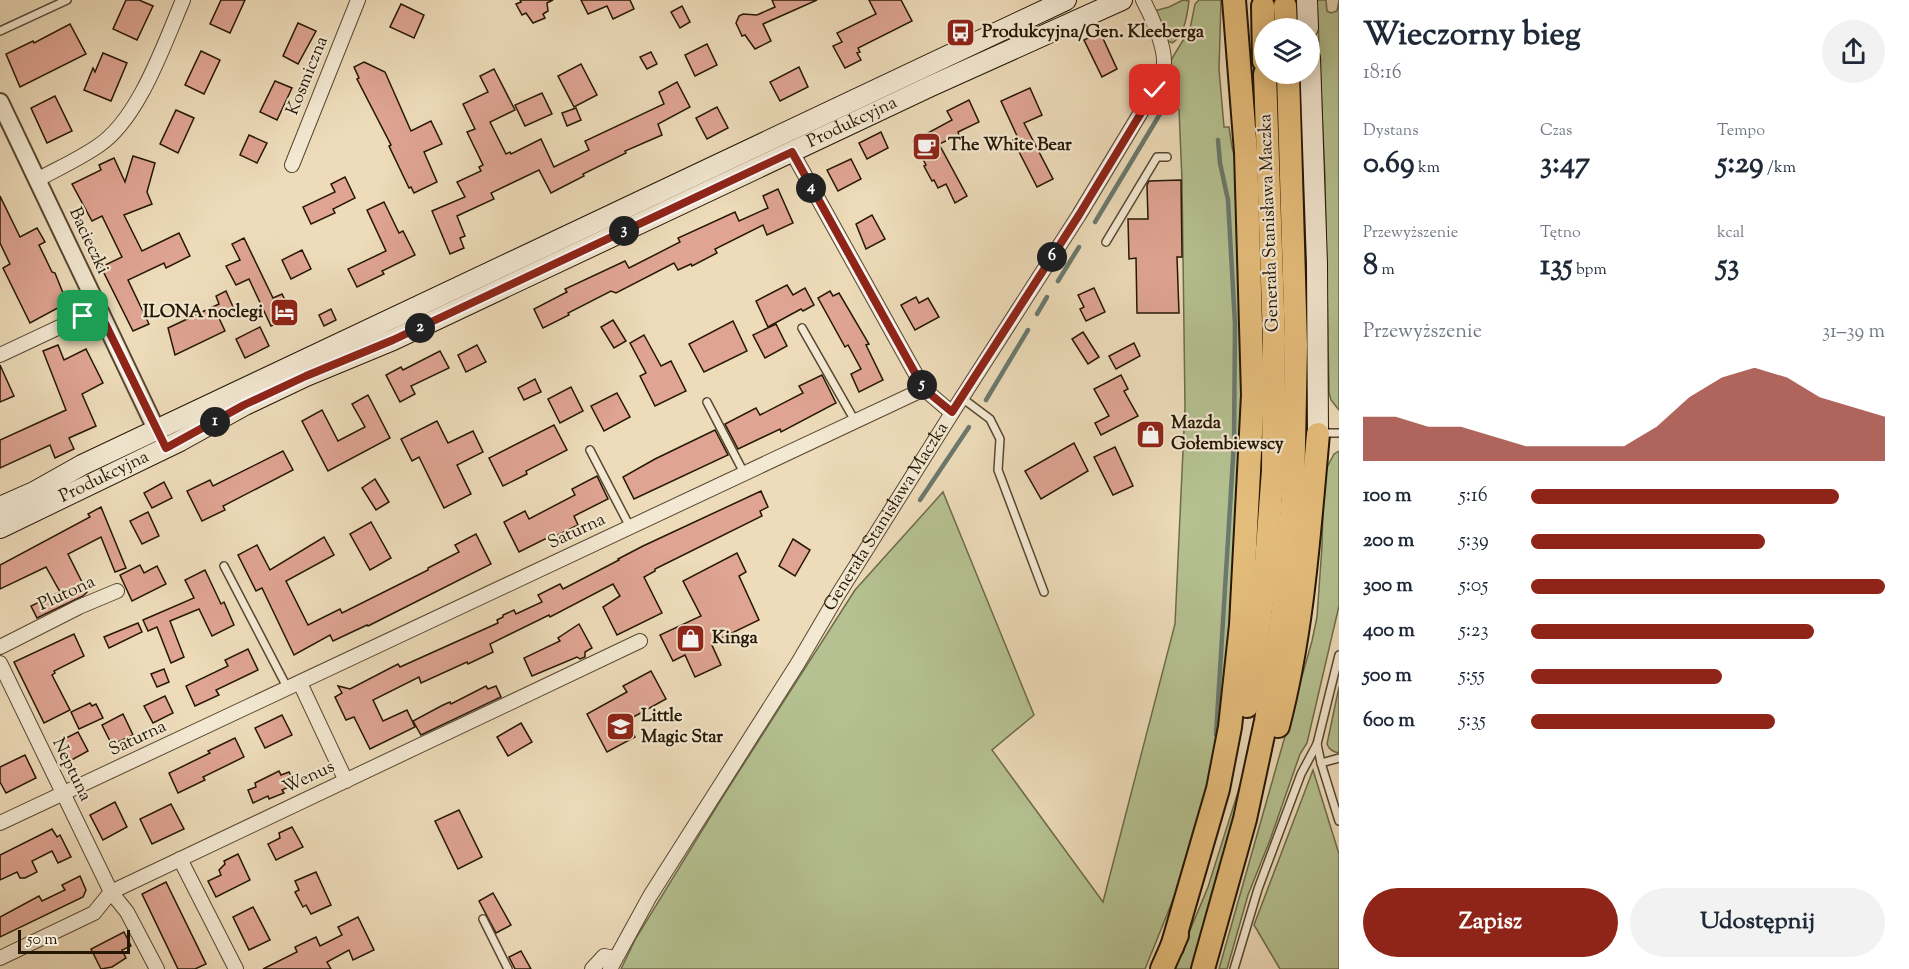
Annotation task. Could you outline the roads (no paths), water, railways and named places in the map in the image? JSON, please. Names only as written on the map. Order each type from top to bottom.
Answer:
[{"type":"highway","points":[[1172,947],[1218,789],[1230,727],[1241,625],[1253,395],[1246,152],[1234,0]]},
{"type":"highway","points":[[1263,6],[1263,18]]},
{"type":"highway","name":"Generała Stanisława Maczka","points":[[1162,969],[1194,894],[1231,780],[1247,708],[1264,588],[1273,470],[1274,351],[1265,84]]},
{"type":"highway","name":"Generała Stanisława Maczka","points":[[1203,969],[1245,819],[1266,721],[1283,608],[1293,494],[1296,345],[1288,84]]},
{"type":"highway","points":[[1227,884],[1259,802],[1286,695],[1328,433]]},
{"type":"main road","name":"Produkcyjna","points":[[0,507],[156,429],[1066,0]]},
{"type":"main road","name":"Produkcyjna","points":[[0,528],[166,448],[244,405],[393,340],[931,86],[1122,0]]},
{"type":"main road","points":[[923,68],[931,86]]},
{"type":"main road","points":[[1311,84],[1317,264],[1328,433]]},
{"type":"main road","points":[[156,429],[166,448]]},
{"type":"street","points":[[37,180],[100,146],[128,117],[152,71],[183,0]]},
{"type":"street","name":"Kosmiczna","points":[[292,165],[358,0]]},
{"type":"street","name":"Generała Stanisława Maczka","points":[[612,964],[650,896],[798,663],[952,412],[1079,215],[1159,81],[1164,60],[1158,35],[1143,0]]},
{"type":"street","name":"Bacieczki","points":[[1,108],[156,429]]},
{"type":"street","points":[[792,152],[924,389],[952,412]]},
{"type":"street","points":[[0,356],[98,309]]},
{"type":"street","name":"Saturna","points":[[0,823],[924,389]]},
{"type":"street","name":"Plutona","points":[[0,646],[117,591]]},
{"type":"street","name":"Wenus","points":[[0,958],[94,913],[111,892],[640,641]]},
{"type":"street","name":"Neptuna","points":[[0,663],[111,892],[127,912],[157,969]]},
{"type":"street","points":[[294,686],[346,781]]},
{"type":"street","points":[[180,859],[236,969]]},
{"type":"street","points":[[592,969],[604,956],[612,964]]},
{"type":"lane","points":[[0,31],[67,0]]},
{"type":"lane","points":[[1106,242],[1157,157],[1167,157]]},
{"type":"lane","points":[[802,328],[855,421]]},
{"type":"lane","points":[[962,398],[990,418],[1000,439],[998,470],[1044,592]]},
{"type":"lane","points":[[707,402],[744,473]]},
{"type":"lane","points":[[590,450],[630,527]]},
{"type":"lane","points":[[224,566],[294,686]]},
{"type":"lane","points":[[1234,969],[1262,878],[1300,774],[1317,744],[1339,655]]},
{"type":"lane","points":[[1317,744],[1339,821]]},
{"type":"lane","points":[[1321,763],[1339,758]]},
{"type":"lane","points":[[483,920],[508,969]]},
{"type":"waterway","points":[[1095,222],[1163,109]]},
{"type":"waterway","points":[[1216,735],[1234,442],[1235,324],[1228,200],[1220,163],[1218,140]]},
{"type":"waterway","points":[[1058,281],[1079,247]]},
{"type":"waterway","points":[[1037,314],[1047,297]]},
{"type":"waterway","points":[[986,400],[1028,330]]},
{"type":"waterway","points":[[920,500],[969,427]]},
{"type":"place","name":"Produkcyjna/Gen. Kleeberga","points":[[961,33]]},
{"type":"place","name":"The White Bear","points":[[927,146]]},
{"type":"place","name":"ILONA noclegi","points":[[284,313]]},
{"type":"place","name":"Mazda Gołembiewscy","points":[[1150,434]]},
{"type":"place","name":"Kinga","points":[[691,639]]},
{"type":"place","name":"Little Magic Star","points":[[620,727]]}]
